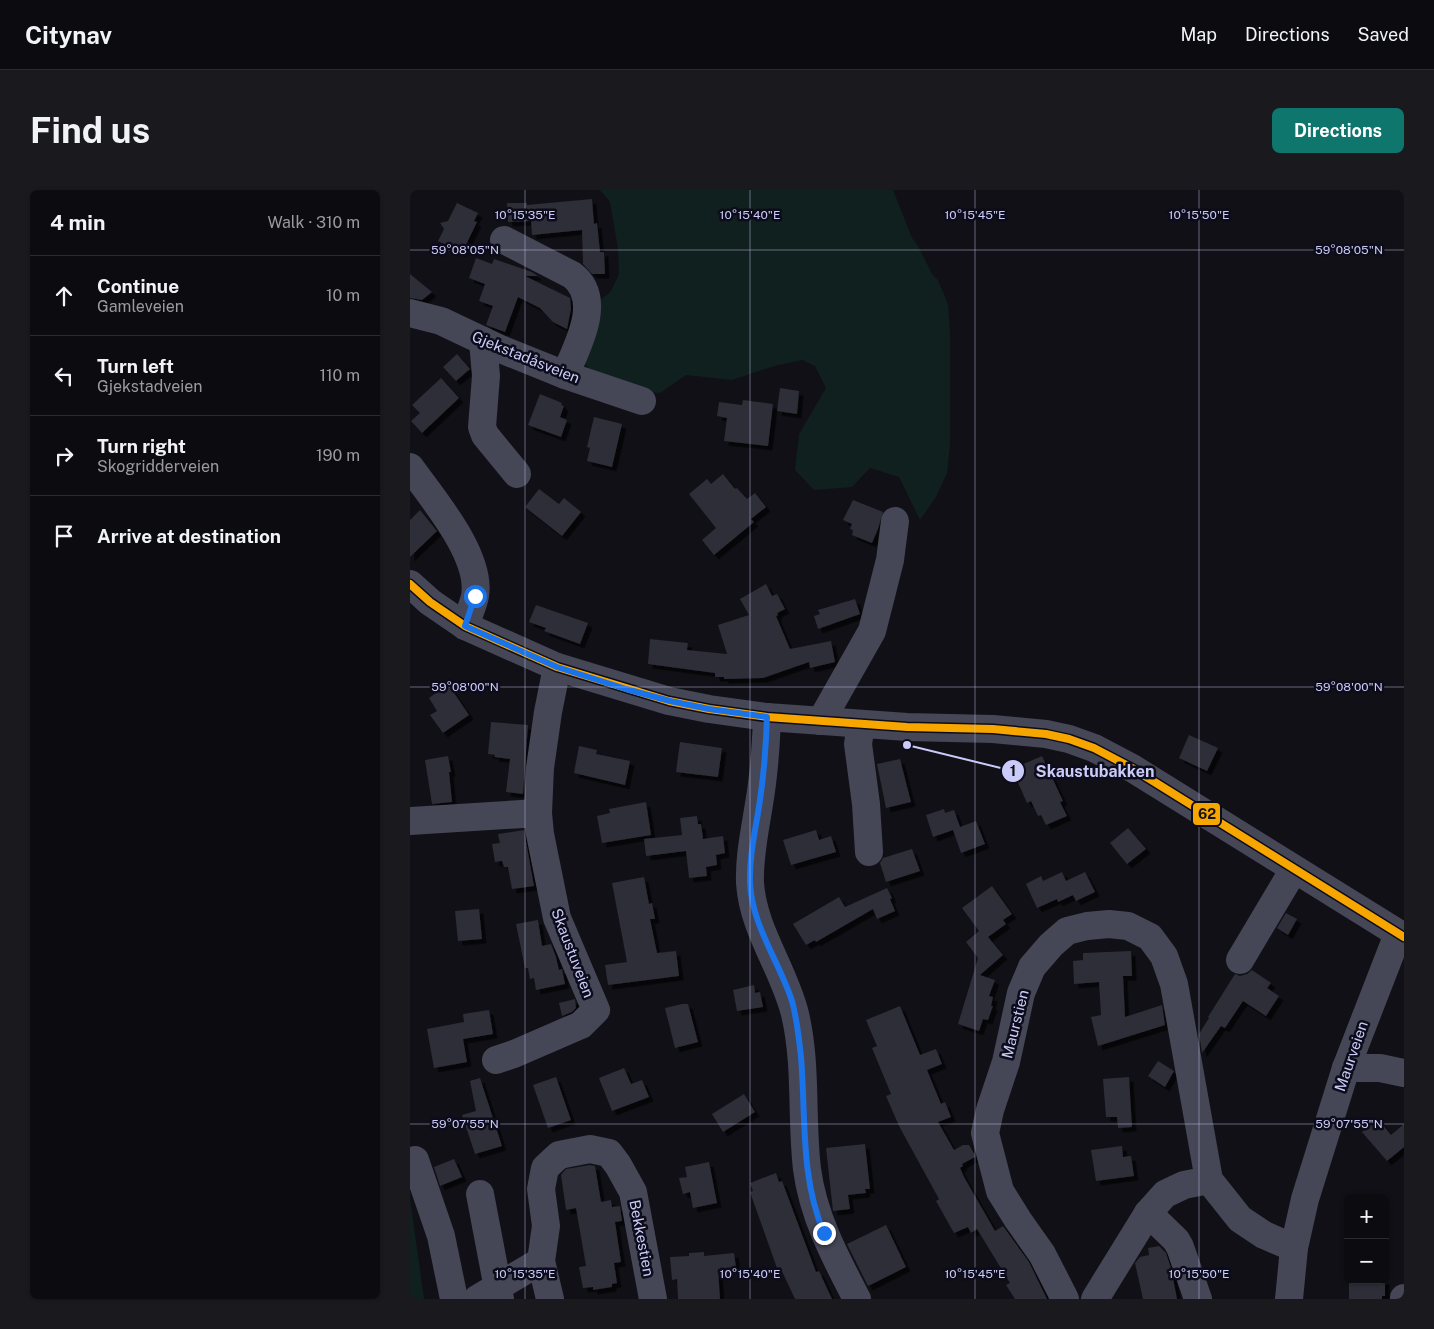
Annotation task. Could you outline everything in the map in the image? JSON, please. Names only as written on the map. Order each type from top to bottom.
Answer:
[{"type":"street","points":[[504,240],[572,275],[578,280],[585,292],[587,307],[585,320],[578,344],[565,375]]},
{"type":"street","name":"Gjekstadåsveien","points":[[410,313],[441,322],[565,375],[642,401]]},
{"type":"street","points":[[483,341],[486,376],[482,427],[516,474]]},
{"type":"street","points":[[410,467],[451,525],[471,560],[475,582],[475,596],[465,626]]},
{"type":"street","points":[[821,721],[872,631],[890,560],[895,521]]},
{"type":"street","points":[[410,584],[430,602],[465,626],[557,667],[670,701],[709,709],[767,717],[861,724],[993,730],[1046,734],[1070,739],[1094,748],[1132,768],[1401,936]]},
{"type":"street","name":"Skaustuveien","points":[[496,1060],[580,1025],[596,1010],[557,918],[540,834],[538,813],[540,768],[557,667]]},
{"type":"street","points":[[767,717],[765,762],[750,864],[752,897],[760,927],[785,984],[795,1015],[802,1074],[806,1153],[814,1203],[827,1239],[857,1299]]},
{"type":"street","points":[[861,724],[858,744],[866,804],[869,852]]},
{"type":"street","points":[[410,821],[538,813]]},
{"type":"street","points":[[1240,960],[1287,881]]},
{"type":"street","name":"Maurstien","points":[[1065,1299],[1042,1254],[1000,1191],[985,1133],[990,1110],[1006,1062],[1021,993],[1032,967],[1051,945],[1067,932],[1087,926],[1109,924],[1128,926],[1150,937],[1164,956],[1174,984],[1210,1180],[1240,1219],[1264,1235],[1294,1248]]},
{"type":"street","name":"Maurveien","points":[[1289,1299],[1294,1248],[1305,1199],[1346,1068],[1401,936]]},
{"type":"street","points":[[1346,1068],[1380,1068],[1404,1073]]},
{"type":"street","name":"Bekkestien","points":[[541,1260],[546,1226],[541,1189],[545,1168],[559,1155],[590,1149],[609,1153],[633,1192],[653,1299]]},
{"type":"street","points":[[416,1160],[440,1236],[454,1299]]},
{"type":"street","points":[[1095,1299],[1148,1213],[1165,1194],[1184,1185],[1210,1180]]},
{"type":"street","points":[[480,1194],[492,1295],[541,1260],[550,1299]]},
{"type":"street","points":[[1148,1213],[1176,1240],[1198,1299]]},
{"type":"shaded area","points":[[600,190],[893,190],[912,238],[932,274],[938,280],[948,304],[950,331],[950,445],[947,473],[936,497],[920,520],[899,477],[870,468],[852,487],[814,490],[795,470],[799,434],[826,388],[815,366],[802,360],[774,366],[732,380],[686,375],[660,393],[628,391],[599,380],[585,364],[593,307],[611,291],[619,274],[618,249],[610,202]]},
{"type":"shaded area","points":[[410,1199],[424,1299],[410,1299]]},
{"type":"building","points":[[592,199],[594,224],[597,223],[600,252],[604,252],[605,274],[592,274],[583,264],[582,230],[532,235],[531,221],[508,222],[507,203],[527,203],[527,205]]},
{"type":"building","points":[[457,203],[478,213],[474,221],[477,222],[462,253],[438,241],[444,229],[440,223],[448,221]]},
{"type":"building","points":[[476,258],[492,264],[494,259],[532,272],[538,276],[525,276],[570,298],[571,309],[567,329],[553,322],[540,308],[518,297],[505,332],[486,325],[493,306],[479,301],[485,284],[469,278]]},
{"type":"building","points":[[410,274],[432,292],[422,300],[410,298]]},
{"type":"building","points":[[457,354],[470,369],[456,381],[443,367]]},
{"type":"building","points":[[441,378],[459,398],[422,433],[411,421],[420,413],[412,405]]},
{"type":"building","points":[[780,388],[799,391],[797,414],[777,411]]},
{"type":"building","points":[[540,394],[562,403],[561,405],[564,406],[560,417],[567,420],[561,437],[528,425]]},
{"type":"building","points":[[743,400],[773,404],[768,446],[724,441],[727,418],[717,416],[719,402],[742,405]]},
{"type":"building","points":[[594,417],[622,424],[612,467],[587,461],[590,448],[587,447]]},
{"type":"building","points":[[723,474],[735,489],[737,488],[747,499],[755,493],[766,507],[751,519],[754,522],[714,555],[702,540],[716,528],[689,494],[707,479],[711,484]]},
{"type":"building","points":[[539,489],[559,504],[564,498],[581,512],[562,536],[525,507]]},
{"type":"building","points":[[853,500],[883,512],[872,543],[852,535],[853,530],[850,529],[852,524],[843,520]]},
{"type":"building","points":[[420,510],[437,531],[410,557],[410,520]]},
{"type":"building","points":[[766,584],[772,596],[777,594],[785,609],[777,613],[778,615],[776,616],[790,649],[831,641],[835,662],[810,668],[809,662],[763,678],[724,679],[724,677],[715,677],[715,673],[648,664],[650,639],[688,643],[687,650],[727,654],[718,625],[749,615],[740,599]]},
{"type":"building","points":[[855,599],[860,614],[818,629],[814,616],[820,614],[818,610]]},
{"type":"building","points":[[536,605],[588,623],[580,644],[544,631],[546,628],[529,622]]},
{"type":"building","points":[[448,684],[469,715],[443,733],[430,715],[437,711],[429,698]]},
{"type":"building","points":[[491,722],[528,725],[523,794],[506,792],[510,759],[494,757],[495,755],[488,754]]},
{"type":"building","points":[[1189,735],[1218,748],[1207,771],[1179,758]]},
{"type":"building","points":[[680,742],[722,748],[718,777],[676,772]]},
{"type":"building","points":[[579,746],[597,750],[596,754],[630,761],[625,785],[574,773]]},
{"type":"building","points":[[448,756],[451,772],[449,772],[452,802],[432,804],[425,760]]},
{"type":"building","points":[[1042,756],[1063,801],[1060,802],[1067,816],[1046,825],[1041,815],[1038,816],[1031,801],[1027,803],[1012,769]]},
{"type":"building","points":[[900,759],[911,802],[886,808],[877,764]]},
{"type":"building","points":[[646,802],[651,835],[602,843],[597,816],[610,813],[609,809]]},
{"type":"building","points":[[944,809],[945,813],[954,810],[960,827],[976,821],[985,844],[961,853],[953,830],[933,837],[926,815]]},
{"type":"building","points":[[697,816],[698,824],[701,824],[703,839],[723,836],[725,853],[716,855],[717,865],[706,867],[707,876],[689,878],[686,851],[646,856],[644,839],[682,835],[680,818]]},
{"type":"building","points":[[1128,828],[1146,849],[1127,864],[1110,843]]},
{"type":"building","points":[[524,830],[534,886],[512,889],[508,867],[504,867],[502,861],[495,862],[492,844],[500,843],[498,834]]},
{"type":"building","points":[[816,830],[819,840],[831,836],[836,852],[791,865],[783,840]]},
{"type":"building","points":[[912,849],[920,871],[886,882],[880,863],[883,858]]},
{"type":"building","points":[[1062,872],[1066,881],[1085,872],[1095,892],[1076,901],[1073,895],[1058,902],[1057,899],[1037,908],[1026,884],[1041,876],[1043,881]]},
{"type":"building","points":[[644,877],[649,904],[652,903],[655,919],[650,919],[657,953],[676,951],[679,976],[608,985],[605,965],[627,962],[612,883]]},
{"type":"building","points":[[992,886],[1012,914],[1003,920],[1006,924],[988,937],[1003,955],[980,975],[995,980],[989,996],[993,997],[991,1006],[993,1006],[988,1020],[983,1019],[979,1031],[958,1024],[978,958],[966,942],[979,931],[962,908]]},
{"type":"building","points":[[887,888],[895,911],[877,919],[873,909],[816,942],[815,940],[806,945],[793,924],[839,897],[845,907]]},
{"type":"building","points":[[479,909],[482,939],[458,941],[455,911]]},
{"type":"building","points":[[1286,913],[1297,919],[1288,935],[1277,928]]},
{"type":"building","points":[[538,920],[542,946],[551,944],[559,970],[562,969],[565,984],[536,990],[534,978],[530,979],[528,968],[525,968],[516,924]]},
{"type":"building","points":[[1131,951],[1132,976],[1123,976],[1125,1017],[1162,1005],[1165,1025],[1098,1046],[1091,1017],[1101,1015],[1099,982],[1074,984],[1073,961],[1083,960],[1083,953]]},
{"type":"building","points":[[1252,970],[1271,983],[1267,988],[1279,996],[1266,1016],[1243,1001],[1225,1028],[1221,1026],[1202,1053],[1199,1034],[1208,1017],[1235,974],[1240,976]]},
{"type":"building","points":[[754,985],[755,993],[760,992],[763,1007],[737,1011],[733,990]]},
{"type":"building","points":[[575,999],[576,1008],[562,1016],[559,1003]]},
{"type":"building","points":[[688,1004],[698,1042],[675,1048],[665,1008]]},
{"type":"building","points":[[900,1006],[920,1055],[936,1049],[942,1064],[927,1070],[941,1104],[945,1102],[951,1117],[938,1122],[954,1150],[963,1145],[969,1145],[975,1155],[975,1157],[962,1164],[963,1166],[960,1168],[964,1177],[995,1231],[1003,1226],[1029,1262],[1047,1299],[1015,1299],[1006,1285],[1010,1283],[977,1229],[971,1233],[968,1227],[954,1233],[936,1201],[939,1199],[899,1126],[886,1096],[891,1094],[872,1048],[877,1046],[866,1020]]},
{"type":"building","points":[[489,1010],[493,1034],[463,1039],[467,1062],[434,1068],[427,1029],[464,1022],[463,1014]]},
{"type":"building","points":[[1158,1061],[1174,1071],[1165,1087],[1148,1076]]},
{"type":"building","points":[[624,1068],[631,1084],[642,1080],[649,1097],[612,1111],[599,1078]]},
{"type":"building","points":[[556,1077],[571,1120],[548,1128],[533,1085]]},
{"type":"building","points":[[1129,1077],[1132,1127],[1118,1128],[1117,1117],[1106,1117],[1103,1079]]},
{"type":"building","points":[[480,1078],[502,1146],[475,1154],[462,1115],[476,1111],[470,1081]]},
{"type":"building","points":[[744,1094],[755,1112],[723,1132],[712,1114]]},
{"type":"building","points":[[1378,1119],[1391,1135],[1404,1124],[1404,1147],[1387,1161],[1362,1132]]},
{"type":"building","points":[[865,1144],[870,1189],[865,1189],[866,1193],[848,1195],[850,1209],[833,1211],[826,1148]]},
{"type":"building","points":[[1122,1146],[1123,1157],[1131,1156],[1134,1176],[1096,1181],[1091,1150]]},
{"type":"building","points":[[454,1159],[462,1177],[440,1186],[434,1167]]},
{"type":"building","points":[[709,1162],[717,1203],[693,1208],[690,1192],[683,1194],[679,1178],[687,1177],[685,1167]]},
{"type":"building","points":[[590,1165],[595,1166],[601,1202],[611,1200],[612,1207],[620,1206],[622,1221],[615,1222],[621,1262],[614,1263],[617,1283],[612,1284],[612,1287],[593,1290],[593,1287],[583,1288],[579,1267],[586,1266],[576,1208],[566,1210],[561,1175],[566,1169]]},
{"type":"building","points":[[776,1173],[779,1182],[782,1181],[816,1272],[819,1271],[832,1299],[795,1299],[780,1267],[777,1268],[750,1192],[753,1191],[750,1183]]},
{"type":"building","points":[[886,1225],[906,1267],[868,1286],[847,1244]]},
{"type":"building","points":[[1159,1246],[1166,1253],[1177,1299],[1143,1299],[1135,1263],[1140,1257],[1149,1255],[1148,1248]]},
{"type":"building","points":[[704,1252],[704,1256],[734,1253],[736,1267],[718,1269],[720,1299],[678,1299],[677,1279],[672,1280],[670,1257],[689,1256],[689,1253]]},
{"type":"building","points":[[1349,1284],[1385,1284],[1385,1296],[1382,1296],[1382,1299],[1349,1299]]},
{"type":"transit line","name":"62","points":[[410,584],[430,602],[465,626],[557,667],[669,701],[767,717],[907,727],[993,729],[1046,734],[1069,739],[1094,748],[1132,768],[1404,937]]},
{"type":"place","name":"Skaustubakken","points":[[907,745]]},
{"type":"route","points":[[475,596],[465,626],[557,667],[670,701],[709,709],[767,717],[765,762],[750,864],[751,890],[758,922],[792,1001],[797,1023],[803,1082],[807,1169],[814,1203],[824,1233]]}]
